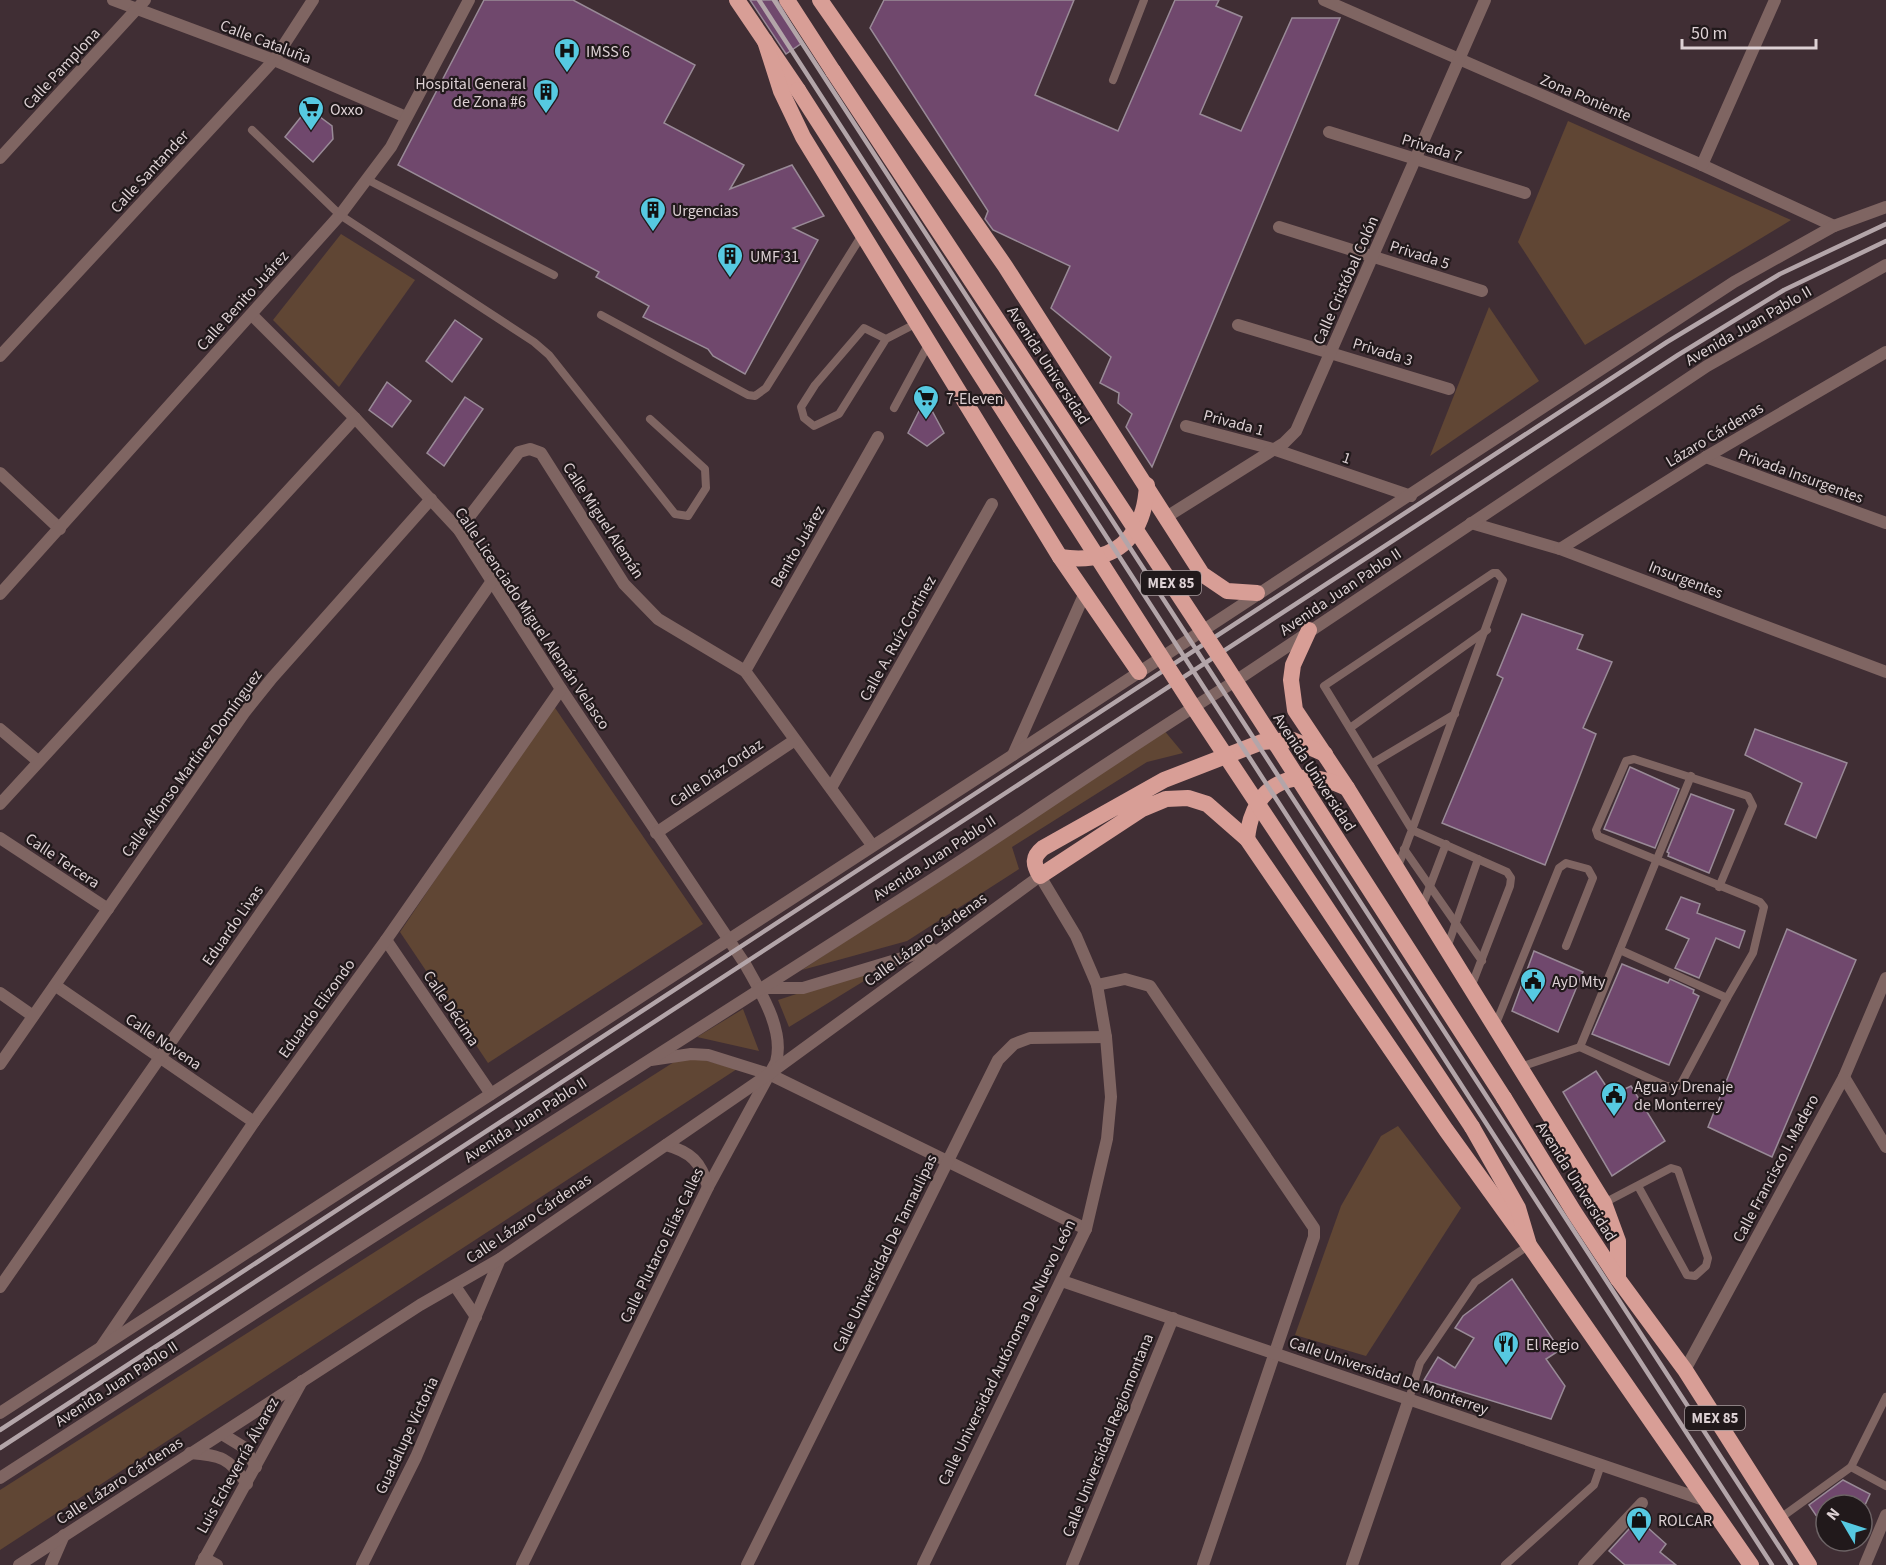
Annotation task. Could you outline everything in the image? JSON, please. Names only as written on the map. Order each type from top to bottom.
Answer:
[{"type":"highway","name":"MEX 85","points":[[737,0],[798,90],[1194,708],[1472,1127],[1518,1208],[1529,1245],[1751,1565]]},
{"type":"highway","name":"Avenida Universidad","points":[[787,0],[1225,665],[1618,1279],[1685,1370],[1806,1564]]},
{"type":"highway","points":[[820,0],[1005,267],[1209,581],[1227,591],[1257,593]]},
{"type":"highway","points":[[765,41],[791,114],[862,235],[1084,595],[1139,672]]},
{"type":"highway","points":[[1060,557],[1082,560],[1104,556],[1123,545],[1138,528],[1146,508],[1147,485]]},
{"type":"highway","points":[[1309,630],[1293,665],[1291,695],[1295,710],[1422,907],[1604,1203],[1618,1241],[1618,1279]]},
{"type":"highway","points":[[1325,754],[1304,743],[1270,740],[1164,780],[1043,848],[1034,860],[1040,876],[1142,809],[1166,799],[1188,798],[1207,804],[1247,839],[1446,1130],[1529,1245]]},
{"type":"highway","points":[[1247,839],[1252,811],[1263,796],[1285,780],[1306,777],[1330,780],[1347,788]]},
{"type":"street","name":"Calle Cataluña","points":[[112,0],[141,5],[406,117]]},
{"type":"street","name":"Calle Santander","points":[[0,356],[274,60],[313,0]]},
{"type":"street","name":"Calle Benito Juárez","points":[[0,594],[252,315],[368,180],[391,147],[469,0]]},
{"type":"street","name":"Zona Poniente","points":[[1324,0],[1702,165],[1834,226]]},
{"type":"street","name":"Calle Cristóbal Colón","points":[[1168,516],[1273,449],[1296,431],[1375,257],[1485,0]]},
{"type":"street","points":[[1702,165],[1775,0]]},
{"type":"street","name":"Calle Pamplona","points":[[0,158],[141,5]]},
{"type":"street","name":"Privada 7","points":[[1329,132],[1525,193]]},
{"type":"street","points":[[0,1413],[1013,755],[1257,593],[1411,496],[1734,282],[1834,226],[1886,207]]},
{"type":"street","name":"Privada 5","points":[[1279,227],[1482,291]]},
{"type":"street","name":"Avenida Juan Pablo II","points":[[0,1478],[646,1060],[903,898],[1707,366],[1886,265]]},
{"type":"street","name":"Calle Licenciado Miguel Alemán Velasco","points":[[252,315],[355,418],[459,530],[656,833],[730,939]]},
{"type":"street","name":"Privada 3","points":[[1238,325],[1449,389]]},
{"type":"street","name":"Lázaro Cárdenas","points":[[1560,549],[1706,457],[1886,352]]},
{"type":"street","points":[[0,804],[355,418]]},
{"type":"street","name":"Privada 1","points":[[1186,426],[1273,449]]},
{"type":"street","name":"Benito Juárez","points":[[745,671],[878,437]]},
{"type":"street","name":"Calle Miguel Alemán","points":[[459,530],[519,452],[530,449],[541,453],[624,584],[638,600],[674,630],[745,671],[872,845]]},
{"type":"street","name":"1","points":[[1273,449],[1411,496]]},
{"type":"street","name":"Privada Insurgentes","points":[[1706,457],[1886,523]]},
{"type":"street","points":[[0,473],[60,529]]},
{"type":"street","name":"Calle Alfonso Martínez Domínguez","points":[[0,1064],[244,713],[305,640],[431,498]]},
{"type":"street","name":"Calle A. Ruíz Cortinez","points":[[831,788],[992,504]]},
{"type":"street","name":"Insurgentes","points":[[1471,523],[1560,549],[1886,672]]},
{"type":"street","name":"Eduardo Livas","points":[[0,1287],[492,581]]},
{"type":"street","points":[[1013,755],[1084,595]]},
{"type":"street","name":"Eduardo Elizondo","points":[[100,1348],[254,1122],[387,940],[561,689]]},
{"type":"street","points":[[0,729],[38,761]]},
{"type":"street","name":"Calle Díaz Ordaz","points":[[656,833],[795,740]]},
{"type":"street","name":"Calle Tercera","points":[[0,838],[108,909]]},
{"type":"street","name":"Calle Lázaro Cárdenas","points":[[19,1565],[302,1381],[500,1259],[769,1074],[1040,876]]},
{"type":"street","name":"Calle Universidad Autónoma De Nuevo León","points":[[923,1565],[969,1466],[1086,1229],[1107,1139],[1111,1097],[1106,1037],[1097,985],[1076,936],[1040,876]]},
{"type":"street","name":"Calle Plutarco Elías Calles","points":[[522,1565],[708,1187],[776,1062],[778,1045],[759,988],[730,939]]},
{"type":"street","name":"Calle Décima","points":[[387,940],[491,1094]]},
{"type":"street","points":[[759,988],[803,988],[943,945]]},
{"type":"street","name":"Calle Francisco I. Madero","points":[[1685,1370],[1844,1077],[1886,978]]},
{"type":"street","points":[[1097,985],[1125,979],[1150,986],[1311,1220],[1314,1237],[1203,1565]]},
{"type":"street","name":"Calle Novena","points":[[56,986],[254,1122]]},
{"type":"street","points":[[0,993],[33,1016]]},
{"type":"street","name":"Calle Universidad De Tamaulipas","points":[[747,1565],[998,1060],[1014,1044],[1030,1038],[1106,1037]]},
{"type":"street","points":[[646,1060],[691,1054],[708,1055],[769,1074],[1086,1229]]},
{"type":"street","points":[[1844,1077],[1886,1147]]},
{"type":"street","points":[[666,1145],[684,1150],[697,1161],[704,1171],[708,1187]]},
{"type":"street","name":"Guadalupe Victoria","points":[[362,1565],[416,1457],[500,1259]]},
{"type":"street","name":"Calle Universidad De Monterrey","points":[[1062,1281],[1704,1500]]},
{"type":"street","points":[[455,1286],[477,1317]]},
{"type":"street","name":"Calle Universidad Regiomontana","points":[[1072,1565],[1173,1318]]},
{"type":"street","name":"Luis Echeverría Álvarez","points":[[202,1562],[302,1381]]},
{"type":"street","points":[[1352,1565],[1409,1399]]},
{"type":"street","points":[[222,1434],[245,1448],[256,1467]]},
{"type":"street","points":[[190,1453],[223,1458],[236,1467],[247,1484]]},
{"type":"street","points":[[1584,1565],[1642,1503]]},
{"type":"street","points":[[1865,1565],[1886,1515]]},
{"type":"street","points":[[51,1565],[64,1535]]},
{"type":"street","points":[[202,1562],[217,1565]]},
{"type":"lane","points":[[1113,80],[1144,0]]},
{"type":"lane","points":[[252,130],[340,215],[541,348],[675,514],[687,516],[706,488],[705,469],[650,419]]},
{"type":"lane","points":[[368,180],[554,275]]},
{"type":"lane","points":[[601,315],[748,395],[755,396],[766,388],[862,235]]},
{"type":"lane","points":[[886,339],[864,328],[815,385],[801,407],[804,418],[814,426],[839,414],[886,339],[915,324]]},
{"type":"lane","points":[[894,408],[928,345]]},
{"type":"lane","points":[[1397,868],[1412,830],[1487,630],[1503,580],[1497,573],[1493,573],[1324,686],[1412,830],[1507,872],[1511,882],[1471,987]]},
{"type":"lane","points":[[1350,728],[1487,630]]},
{"type":"lane","points":[[1372,764],[1455,714]]},
{"type":"lane","points":[[1520,1067],[1580,1047],[1666,1086],[1678,1086],[1753,953],[1765,910],[1760,902],[1719,887],[1600,838],[1596,833],[1621,767],[1626,761],[1634,759],[1691,776],[1748,796],[1752,801],[1753,806],[1719,887]]},
{"type":"lane","points":[[1580,1047],[1691,776]]},
{"type":"lane","points":[[1422,907],[1446,844]]},
{"type":"lane","points":[[1404,849],[1482,961]]},
{"type":"lane","points":[[1447,948],[1478,859]]},
{"type":"lane","points":[[1495,1026],[1559,867],[1566,863],[1588,869],[1593,878],[1566,946]]},
{"type":"lane","points":[[1620,950],[1727,998]]},
{"type":"lane","points":[[1604,1203],[1671,1168],[1680,1173],[1708,1258],[1706,1266],[1695,1276],[1687,1275],[1638,1186]]},
{"type":"lane","points":[[1409,1399],[1420,1363],[1475,1282],[1529,1245]]},
{"type":"lane","points":[[1778,1519],[1851,1467],[1886,1397]]},
{"type":"lane","points":[[1505,1565],[1594,1485],[1601,1465]]},
{"type":"lane","points":[[1851,1467],[1886,1486]]},
{"type":"shaded area","points":[[1568,121],[1791,220],[1585,345],[1518,242]]},
{"type":"shaded area","points":[[341,234],[415,280],[339,387],[273,320]]},
{"type":"shaded area","points":[[1489,307],[1539,381],[1430,456]]},
{"type":"shaded area","points":[[553,705],[703,924],[488,1063],[400,932]]},
{"type":"shaded area","points":[[1163,729],[1183,753],[1147,762],[1012,847],[1019,869],[907,941],[802,970]]},
{"type":"shaded area","points":[[895,962],[789,1027],[778,1000]]},
{"type":"shaded area","points":[[743,1009],[759,1051],[697,1037]]},
{"type":"shaded area","points":[[685,1055],[737,1069],[0,1550],[0,1490]]},
{"type":"shaded area","points":[[1398,1126],[1461,1208],[1366,1356],[1295,1335],[1341,1206],[1381,1136]]},
{"type":"building","points":[[484,0],[573,0],[695,65],[664,123],[744,165],[730,189],[792,165],[824,216],[793,228],[818,240],[745,374],[713,356],[708,349],[643,317],[649,306],[596,277],[599,272],[398,165]]},
{"type":"building","points":[[750,0],[777,0],[802,43],[786,54]]},
{"type":"building","points":[[884,0],[1074,0],[1035,95],[1118,131],[1175,0],[1219,0],[1216,6],[1242,17],[1200,114],[1241,131],[1292,18],[1340,18],[1152,467],[1126,427],[1132,414],[1118,403],[1119,393],[1100,383],[1111,357],[1051,308],[1070,266],[993,230],[985,219],[988,211],[870,28]]},
{"type":"building","name":"Oxxo","points":[[308,108],[332,126],[333,139],[313,162],[285,137]]},
{"type":"building","points":[[455,320],[482,339],[452,382],[426,361]]},
{"type":"building","points":[[387,382],[411,401],[392,427],[369,410]]},
{"type":"building","points":[[465,397],[483,409],[444,466],[427,453]]},
{"type":"building","name":"7-Eleven","points":[[921,407],[931,409],[944,433],[927,446],[908,433]]},
{"type":"building","points":[[1522,614],[1583,635],[1577,649],[1612,662],[1583,728],[1596,734],[1545,865],[1442,823],[1503,678],[1497,675]]},
{"type":"building","points":[[1755,729],[1847,763],[1816,838],[1785,824],[1802,783],[1745,755]]},
{"type":"building","points":[[1630,767],[1679,789],[1655,848],[1604,829]]},
{"type":"building","points":[[1691,794],[1734,810],[1709,873],[1668,856],[1667,852]]},
{"type":"building","points":[[1681,897],[1700,904],[1697,913],[1745,931],[1739,948],[1716,938],[1699,978],[1675,968],[1689,939],[1666,929]]},
{"type":"building","points":[[1787,929],[1856,960],[1772,1157],[1708,1127]]},
{"type":"building","points":[[1534,951],[1583,972],[1558,1032],[1512,1011]]},
{"type":"building","points":[[1622,964],[1668,983],[1670,979],[1694,990],[1693,993],[1699,996],[1669,1065],[1592,1034]]},
{"type":"building","name":"Agua y Drenaje de Monterrey","points":[[1596,1071],[1612,1095],[1631,1086],[1665,1141],[1612,1176],[1563,1092]]},
{"type":"building","points":[[1512,1279],[1560,1350],[1546,1359],[1565,1386],[1551,1419],[1424,1380],[1438,1357],[1455,1368],[1474,1338],[1455,1328],[1463,1316]]},
{"type":"building","points":[[1843,1480],[1868,1493],[1825,1493]]},
{"type":"building","points":[[1814,1501],[1814,1512],[1809,1505]]},
{"type":"building","points":[[1638,1519],[1666,1544],[1660,1552],[1676,1565],[1625,1565],[1609,1551]]},
{"type":"railway","points":[[759,0],[1772,1565]]},
{"type":"railway","points":[[774,0],[1791,1565]]},
{"type":"railway","points":[[0,1430],[1667,342],[1780,274],[1886,224]]},
{"type":"railway","points":[[0,1448],[1678,355],[1784,290],[1886,241]]},
{"type":"place","name":"IMSS 6","points":[[567,74]]},
{"type":"place","name":"Hospital General de Zona #6","points":[[546,115]]},
{"type":"place","name":"Oxxo","points":[[311,132]]},
{"type":"place","name":"Urgencias","points":[[653,233]]},
{"type":"place","name":"UMF 31","points":[[730,279]]},
{"type":"place","name":"7-Eleven","points":[[926,421]]},
{"type":"place","name":"AyD Mty","points":[[1533,1004]]},
{"type":"place","name":"Agua y Drenaje de Monterrey","points":[[1614,1118]]},
{"type":"place","name":"El Regio","points":[[1506,1367]]},
{"type":"place","name":"ROLCAR","points":[[1639,1543]]}]
